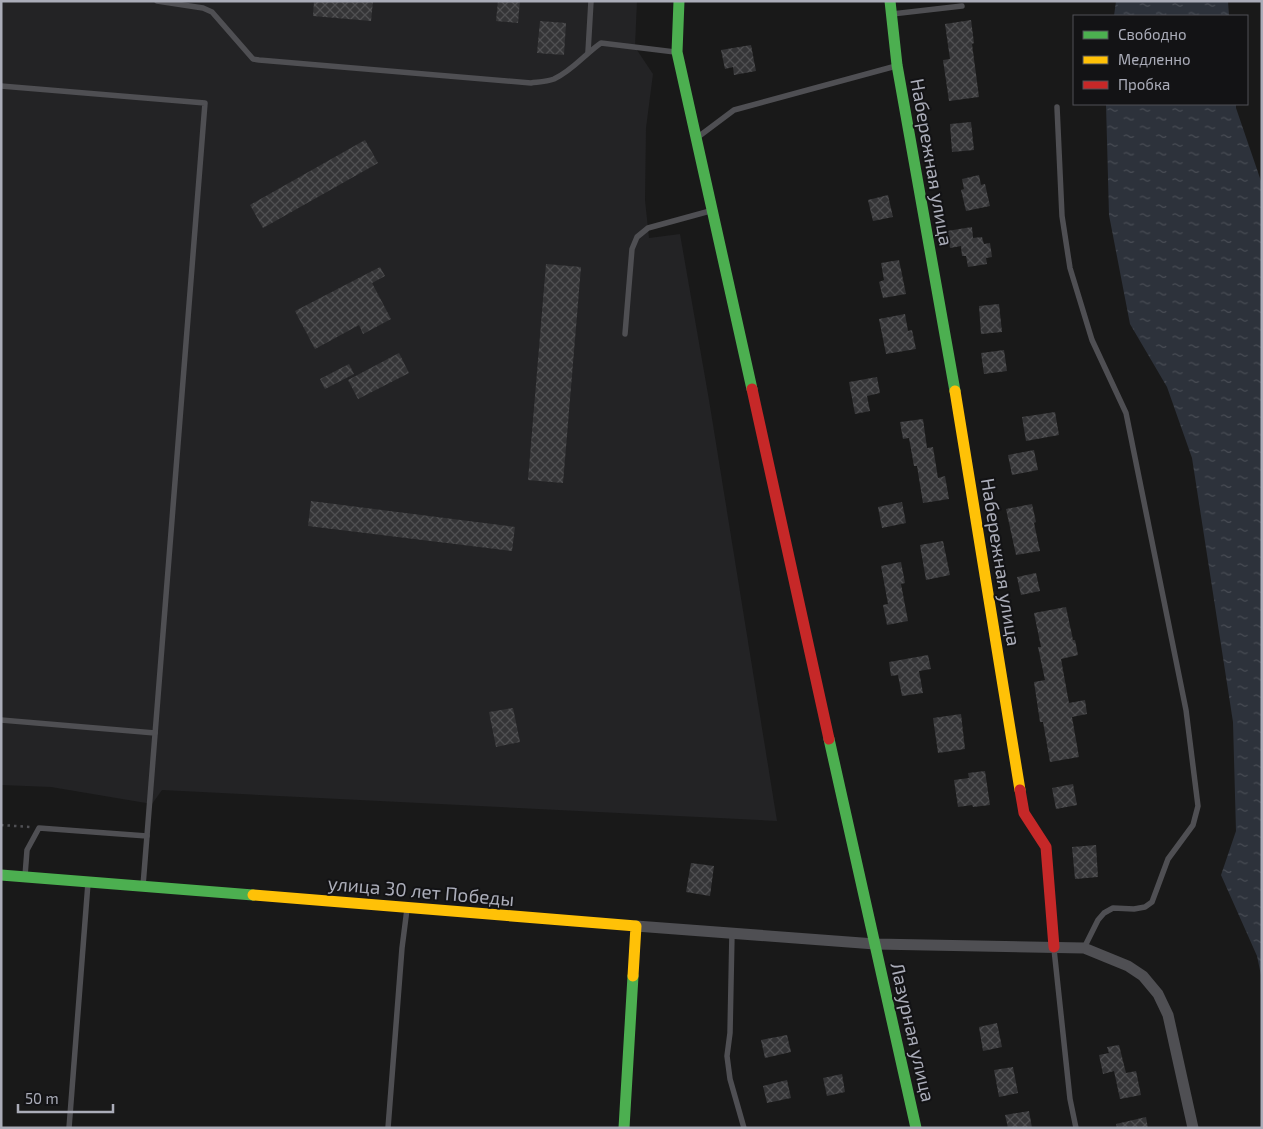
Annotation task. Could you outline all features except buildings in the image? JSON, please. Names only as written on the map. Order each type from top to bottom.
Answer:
[{"type":"street","name":"Лазурная улица","points":[[679,1],[677,52],[916,1128]]},
{"type":"street","name":"Набережная улица","points":[[890,1],[898,65],[966,456],[1024,813],[1046,847],[1054,947]]},
{"type":"street","name":"улица 30 лет Победы","points":[[1,874],[636,926]]},
{"type":"street","points":[[624,1128],[636,926],[875,944],[1084,948],[1128,966],[1143,976],[1158,994],[1168,1015],[1193,1128]]},
{"type":"lane","points":[[157,1],[203,8],[212,12],[253,59],[258,60],[530,83],[554,79],[567,71],[601,42],[677,52]]},
{"type":"lane","points":[[588,52],[592,1]]},
{"type":"lane","points":[[892,14],[962,6]]},
{"type":"lane","points":[[696,138],[734,110],[898,65]]},
{"type":"lane","points":[[1,86],[205,103],[143,886]]},
{"type":"lane","points":[[1057,107],[1062,216],[1070,268],[1092,340],[1126,413],[1186,710],[1198,806],[1193,825],[1168,859],[1152,902],[1145,907],[1113,908],[1104,913],[1098,920],[1084,948]]},
{"type":"lane","points":[[624,334],[632,249],[638,237],[648,228],[712,210]]},
{"type":"lane","points":[[1,720],[155,733]]},
{"type":"lane","points":[[25,876],[27,850],[39,828],[147,836]]},
{"type":"lane","points":[[69,1128],[88,881]]},
{"type":"lane","points":[[388,1128],[407,907]]},
{"type":"lane","points":[[732,933],[728,1056],[730,1080],[744,1128]]},
{"type":"lane","points":[[1054,947],[1070,1099],[1076,1128]]},
{"type":"path","points":[[1,825],[39,828]]},
{"type":"shaded area","points":[[1,1],[637,1],[635,47],[653,74],[646,128],[645,200],[649,238],[680,234],[709,400],[777,821],[162,790],[152,804],[51,787],[1,785]]},
{"type":"water","points":[[1116,1],[1228,1],[1229,15],[1114,15]]},
{"type":"water","points":[[1106,105],[1236,105],[1262,184],[1262,980],[1257,956],[1221,875],[1236,831],[1233,722],[1192,458],[1167,387],[1130,324],[1109,215]]},
{"type":"traffic: fast","points":[[679,1],[677,52],[752,389]]},
{"type":"traffic: fast","points":[[890,1],[897,65],[955,391]]},
{"type":"traffic: fast","points":[[829,739],[916,1128]]},
{"type":"traffic: fast","points":[[1,875],[253,895]]},
{"type":"traffic: fast","points":[[624,1128],[633,976]]},
{"type":"traffic: slow","points":[[955,391],[1020,790]]},
{"type":"traffic: slow","points":[[253,895],[636,926],[633,976]]},
{"type":"traffic: jam","points":[[752,389],[829,739]]},
{"type":"traffic: jam","points":[[1020,790],[1024,813],[1046,847],[1054,947]]}]
